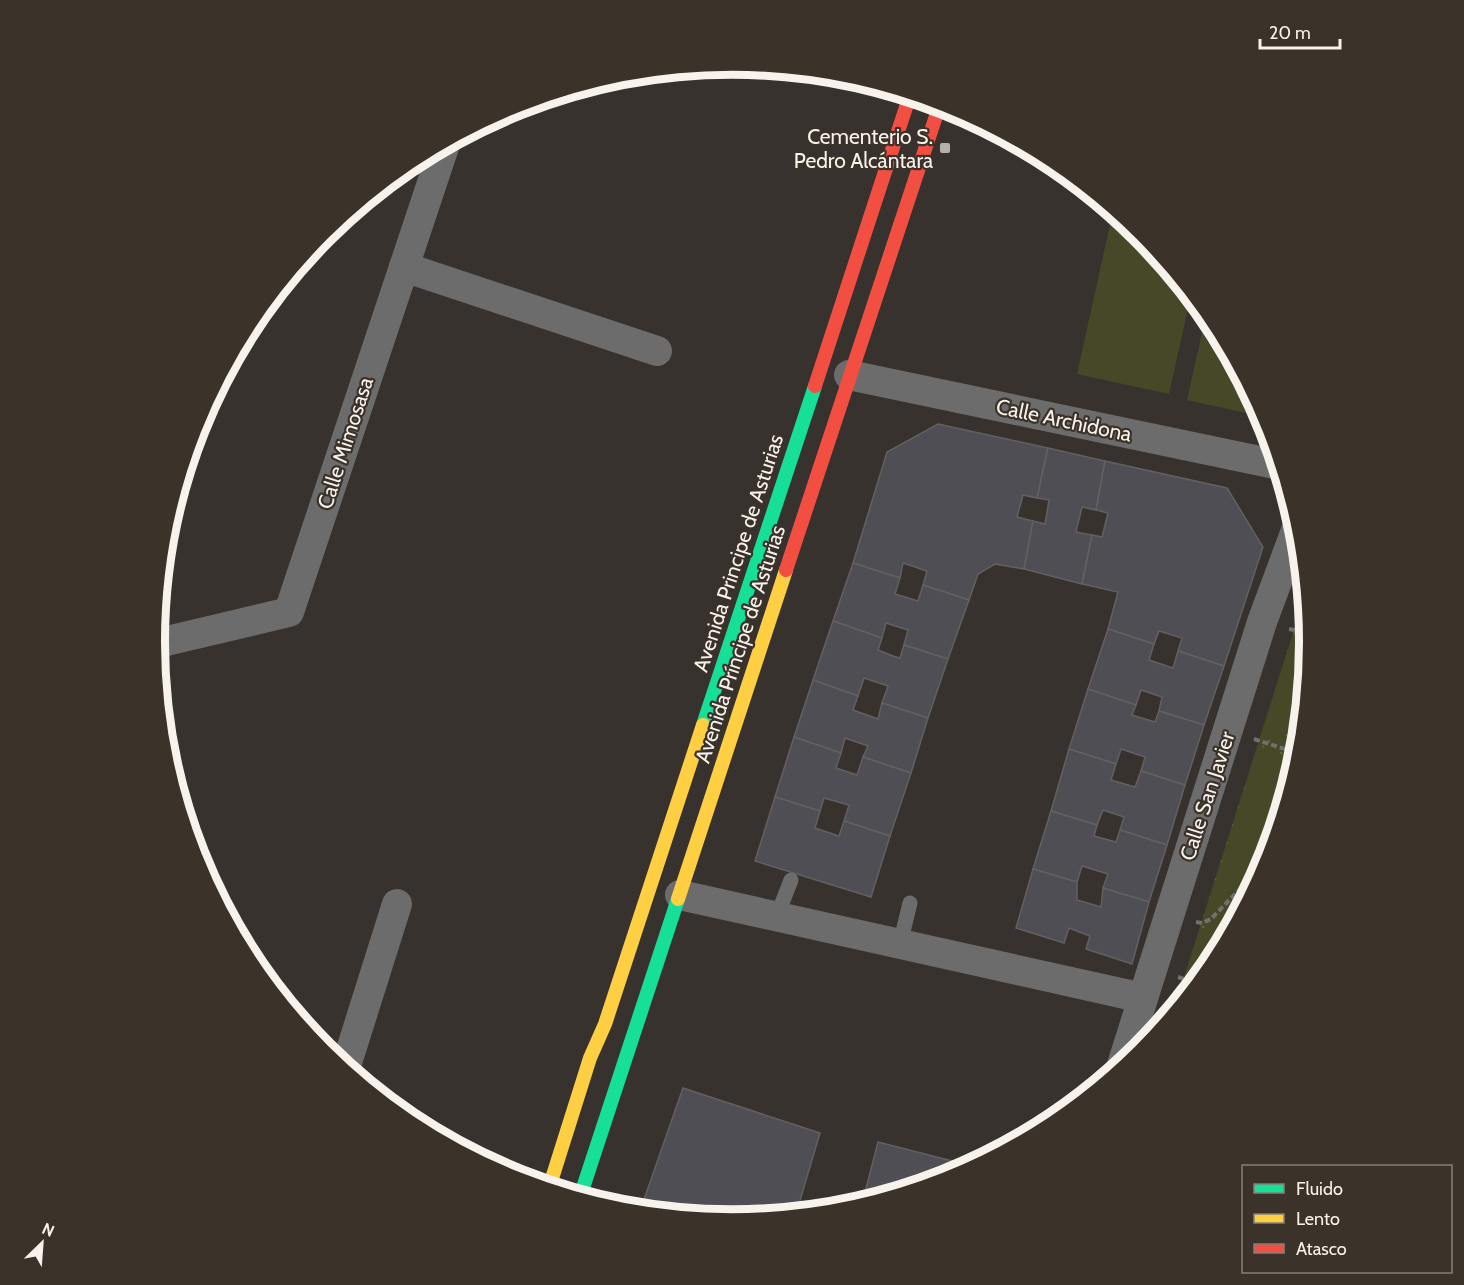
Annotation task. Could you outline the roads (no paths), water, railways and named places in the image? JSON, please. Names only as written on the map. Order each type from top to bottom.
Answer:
[{"type":"street","name":"Avenida Principe de Asturias","points":[[551,1180],[590,1058],[605,1024],[907,103]]},
{"type":"street","name":"Avenida Príncipe de Asturias","points":[[582,1190],[937,113]]},
{"type":"street","name":"Calle Mimosasa","points":[[164,642],[289,612],[441,155]]},
{"type":"street","points":[[404,267],[657,351]]},
{"type":"street","name":"Calle Archidona","points":[[849,375],[1270,463]]},
{"type":"street","name":"Calle San Javier","points":[[1127,1050],[1262,622],[1291,544]]},
{"type":"street","points":[[680,895],[1143,998]]},
{"type":"street","points":[[348,1060],[397,904]]},
{"type":"lane","points":[[777,916],[791,880]]},
{"type":"lane","points":[[900,944],[910,903]]},
{"type":"place","name":"Cementerio S. Pedro Alcántara","points":[[945,148]]}]
